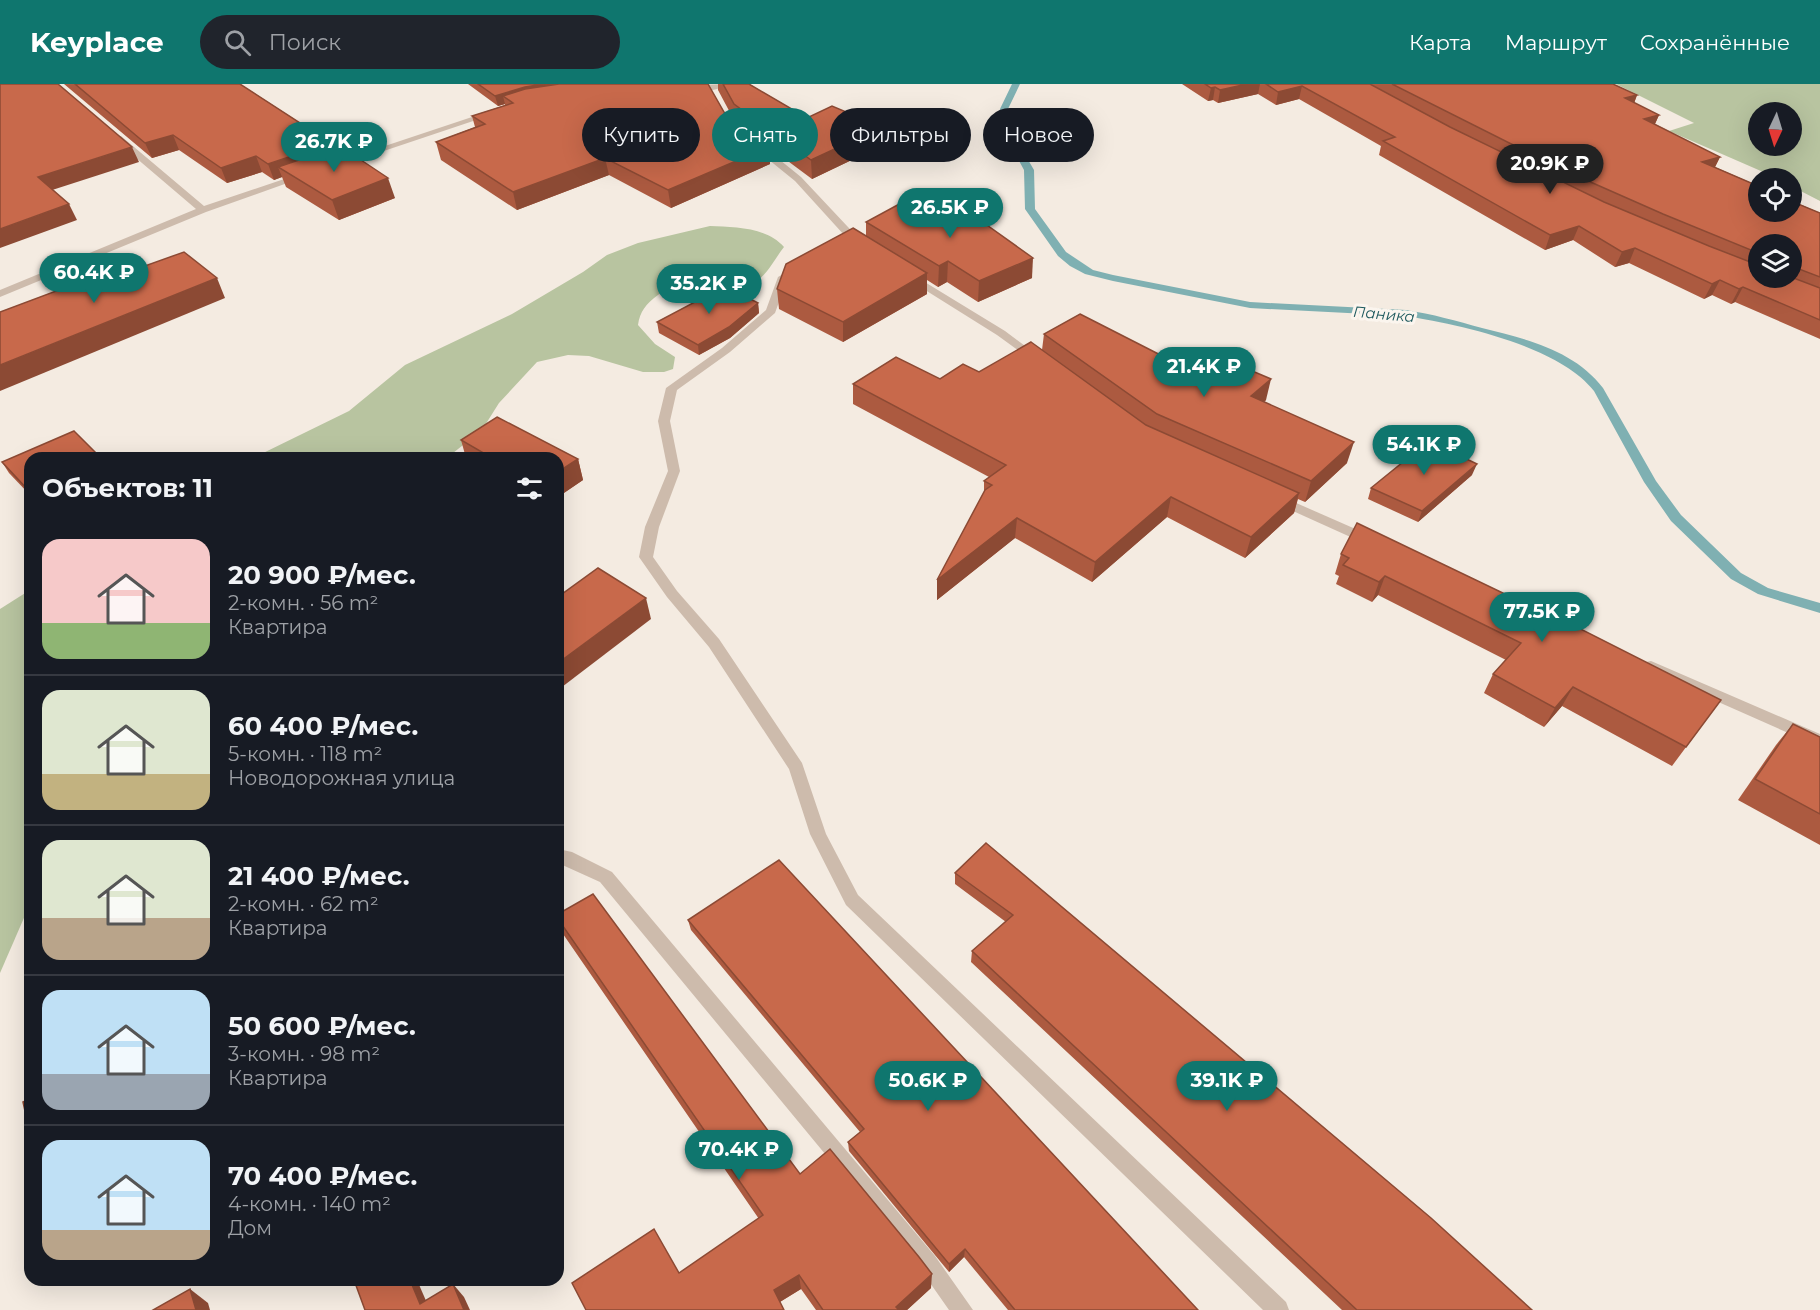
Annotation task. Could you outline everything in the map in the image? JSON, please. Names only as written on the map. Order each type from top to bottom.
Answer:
[{"type":"street","points":[[686,88],[712,93],[725,84]]},
{"type":"street","points":[[324,168],[504,110]]},
{"type":"street","points":[[108,129],[203,210]]},
{"type":"street","points":[[776,162],[798,179],[842,236],[874,254]]},
{"type":"street","points":[[0,294],[203,210],[313,172]]},
{"type":"street","points":[[796,264],[785,270],[771,311],[726,350],[672,388],[664,421],[674,471],[651,527],[646,557],[672,594],[714,643],[796,768],[818,834],[852,900],[1278,1310]]},
{"type":"street","points":[[904,272],[1001,333],[1047,366]]},
{"type":"street","points":[[1268,494],[1389,548]]},
{"type":"street","points":[[1637,660],[1820,741]]},
{"type":"street","points":[[564,857],[606,877],[928,1263],[962,1310]]},
{"type":"green space","points":[[1616,84],[1820,84],[1820,201],[1802,192],[1802,168],[1754,168],[1669,131],[1694,123]]},
{"type":"green space","points":[[710,226],[750,229],[769,235],[784,247],[765,273],[752,283],[740,286],[702,279],[682,282],[658,295],[647,305],[640,316],[638,325],[655,344],[675,357],[673,369],[664,372],[643,372],[589,356],[568,355],[537,362],[499,403],[482,430],[454,452],[265,452],[349,411],[405,365],[512,314],[607,255],[638,243]]},
{"type":"green space","points":[[24,594],[24,918],[0,973],[0,609]]},
{"type":"building","points":[[0,84],[58,84],[132,147],[38,177],[69,204],[0,229]]},
{"type":"building","points":[[75,84],[240,84],[331,143],[268,164],[256,156],[221,168],[173,135],[145,143]]},
{"type":"building","points":[[478,84],[544,84],[495,96]]},
{"type":"building","points":[[559,84],[708,84],[722,108],[712,108],[712,162],[734,162],[668,190],[613,162],[700,162],[700,108],[582,108],[582,162],[594,162],[513,192],[436,142],[485,124],[472,116],[513,103],[503,96],[525,89]]},
{"type":"building","points":[[723,84],[749,84],[790,108],[740,108],[734,104]]},
{"type":"building","points":[[1205,84],[1247,84],[1220,90]]},
{"type":"building","points":[[1266,84],[1370,84],[1450,127],[1604,202],[1748,261],[1748,288],[1802,288],[1802,281],[1820,288],[1820,320],[1743,287],[1739,289],[1720,280],[1712,284],[1635,248],[1622,252],[1579,226],[1550,235],[1383,141],[1395,137],[1302,86],[1278,92]]},
{"type":"building","points":[[1392,84],[1613,84],[1637,95],[1625,98],[1659,115],[1644,119],[1720,157],[1702,162],[1748,182],[1748,222],[1802,222],[1802,206],[1820,213],[1820,277],[1802,270],[1802,234],[1748,234],[1748,249],[1561,169]]},
{"type":"building","points":[[832,106],[837,108],[830,108],[830,151],[818,157],[818,113]]},
{"type":"building","points":[[340,146],[388,178],[332,200],[278,167]]},
{"type":"building","points":[[927,198],[955,218],[970,213],[1033,258],[979,281],[948,261],[939,266],[866,222],[905,201],[909,204]]},
{"type":"building","points":[[853,228],[927,273],[843,322],[777,289],[786,264]]},
{"type":"building","points":[[184,252],[217,278],[0,365],[0,312],[96,276],[103,281]]},
{"type":"building","points":[[725,286],[758,303],[729,327],[698,345],[657,322]]},
{"type":"building","points":[[1080,314],[1182,366],[1203,350],[1271,379],[1251,396],[1354,442],[1311,481],[1157,414],[1044,334]]},
{"type":"building","points":[[1031,342],[1146,425],[1299,493],[1251,537],[1171,497],[1095,562],[1017,518],[937,580],[985,490],[992,485],[984,481],[1006,465],[853,384],[896,357],[940,379],[963,364],[979,372]]},
{"type":"building","points":[[497,417],[578,459],[564,468],[564,452],[482,452],[461,440]]},
{"type":"building","points":[[74,431],[95,452],[25,452]]},
{"type":"building","points":[[1429,441],[1477,464],[1422,511],[1371,488]]},
{"type":"building","points":[[24,453],[24,486],[2,462]]},
{"type":"building","points":[[1357,523],[1559,618],[1721,700],[1686,747],[1573,687],[1555,708],[1493,674],[1521,643],[1385,576],[1379,582],[1343,565],[1349,558],[1341,554]]},
{"type":"building","points":[[598,568],[646,598],[564,659],[564,593]]},
{"type":"building","points":[[1793,724],[1820,737],[1820,814],[1755,779]]},
{"type":"building","points":[[986,843],[1431,1218],[1532,1310],[1357,1310],[972,951],[1013,915],[955,873]]},
{"type":"building","points":[[779,860],[1198,1310],[1015,1310],[965,1249],[949,1264],[848,1142],[864,1129],[688,920]]},
{"type":"building","points":[[593,894],[800,1174],[830,1149],[932,1274],[896,1307],[899,1310],[823,1310],[799,1275],[774,1290],[784,1310],[586,1310],[572,1283],[654,1229],[679,1273],[763,1215],[564,928],[564,911]]},
{"type":"building","points":[[356,1286],[412,1286],[420,1304],[450,1286],[454,1286],[464,1310],[365,1310]]},
{"type":"building","points":[[190,1289],[196,1310],[153,1310]]},
{"type":"waterway","name":"Паника","points":[[1016,84],[1004,109],[1003,124],[1029,170],[1030,209],[1062,254],[1074,264],[1089,272],[1113,278],[1250,305],[1406,313],[1430,317],[1527,343],[1550,352],[1588,376],[1599,390],[1650,482],[1676,518],[1736,576],[1763,591],[1820,608]]}]
